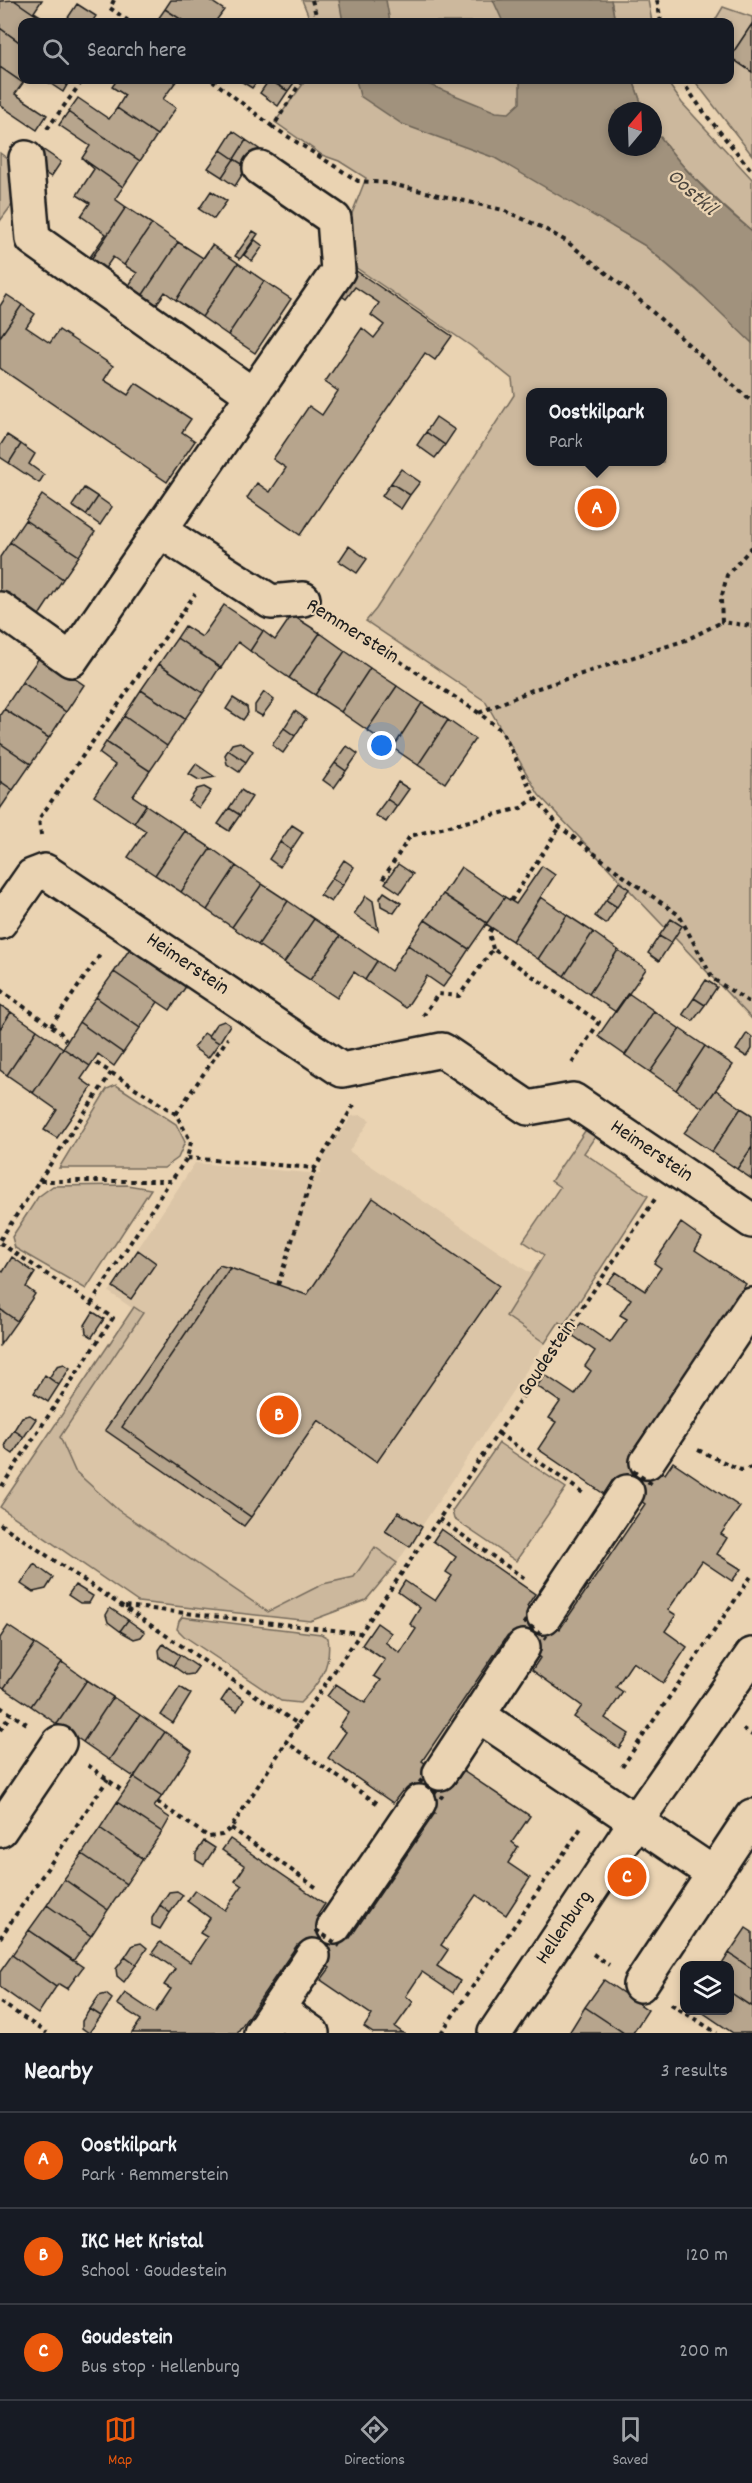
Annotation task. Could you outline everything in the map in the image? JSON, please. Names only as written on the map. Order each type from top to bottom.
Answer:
[{"type":"street","points":[[26,158],[33,239],[253,395]]},
{"type":"street","points":[[0,609],[71,660],[338,271],[341,209],[260,168]]},
{"type":"street","name":"Remmerstein","points":[[160,531],[271,602],[303,599]]},
{"type":"street","points":[[0,922],[32,876],[45,872]]},
{"type":"street","name":"Heimerstein","points":[[45,872],[342,1070],[442,1050],[528,1108],[573,1100],[752,1221]]},
{"type":"street","points":[[312,2033],[269,2021],[635,1485],[752,1305]]},
{"type":"street","name":"Hellenburg","points":[[495,2033],[752,1655]]},
{"type":"street","points":[[478,1715],[714,1874]]},
{"type":"street","points":[[0,1830],[59,1743]]},
{"type":"street","points":[[640,1985],[752,1816]]},
{"type":"path","points":[[114,0],[110,8],[123,18]]},
{"type":"path","points":[[312,0],[317,18]]},
{"type":"path","points":[[657,0],[660,18]]},
{"type":"path","points":[[26,158],[80,84]]},
{"type":"path","points":[[217,84],[273,127],[357,181],[387,183],[502,210],[566,241],[635,296],[752,402]]},
{"type":"path","points":[[273,127],[300,84]]},
{"type":"path","points":[[684,84],[752,171]]},
{"type":"path","points":[[722,622],[721,600],[727,575],[752,547]]},
{"type":"path","points":[[45,872],[39,819],[214,567]]},
{"type":"path","name":"Remmerstein","points":[[303,599],[479,712],[502,731],[535,798],[560,827],[626,879],[679,915],[714,979],[752,1004]]},
{"type":"path","points":[[479,712],[532,690],[686,640],[722,622],[752,626]]},
{"type":"path","points":[[383,879],[410,836],[521,808],[535,798]]},
{"type":"path","points":[[511,901],[560,827]]},
{"type":"path","points":[[51,1026],[123,922]]},
{"type":"path","points":[[492,928],[489,933],[493,949],[599,1022],[545,1105]]},
{"type":"path","points":[[278,1285],[315,1168],[387,1060],[438,994],[459,996],[493,949]]},
{"type":"path","points":[[0,990],[60,1032],[66,1041]]},
{"type":"path","points":[[177,1114],[249,1006]]},
{"type":"path","points":[[91,1304],[187,1158],[191,1142],[177,1114],[93,1060]]},
{"type":"path","points":[[0,1489],[113,1318],[0,1242],[111,1073]]},
{"type":"path","points":[[187,1158],[315,1168]]},
{"type":"path","name":"Goudestein","points":[[231,1828],[359,1633],[498,1433],[676,1169]]},
{"type":"path","points":[[39,1181],[171,1181]]},
{"type":"path","points":[[498,1433],[635,1485]]},
{"type":"path","points":[[439,1519],[538,1625]]},
{"type":"path","points":[[0,1524],[298,1724]]},
{"type":"path","points":[[122,1605],[359,1633]]},
{"type":"path","points":[[0,1730],[11,1714]]},
{"type":"path","points":[[286,1742],[425,1795]]},
{"type":"path","points":[[0,1938],[108,1779]]},
{"type":"path","points":[[157,1802],[209,1837],[222,1835],[231,1828],[330,1934]]},
{"type":"path","points":[[0,2002],[47,2033]]},
{"type":"shaded area","points":[[302,0],[502,0],[509,18],[309,18]]},
{"type":"shaded area","points":[[611,0],[648,0],[651,18],[614,18]]},
{"type":"shaded area","points":[[723,7],[752,17],[752,24],[734,51],[734,18],[716,18]]},
{"type":"shaded area","points":[[734,60],[752,72],[752,155],[697,84],[734,84]]},
{"type":"shaded area","points":[[303,84],[538,84],[613,227],[644,245],[701,294],[752,332],[752,1019],[539,795],[485,701],[366,621],[514,395],[512,379],[471,346],[336,254],[366,178],[339,161],[322,155],[275,122]]},
{"type":"shaded area","points":[[634,84],[669,84],[682,103],[752,179],[752,231],[697,180],[662,141],[662,102],[641,102]]},
{"type":"shaded area","points":[[0,153],[12,162],[20,194],[0,221]]},
{"type":"shaded area","points":[[116,1085],[176,1124],[185,1142],[178,1158],[164,1168],[59,1168],[107,1089]]},
{"type":"shaded area","points":[[361,1115],[370,1120],[349,1151],[576,1304],[564,1325],[559,1322],[397,1563],[366,1600],[310,1621],[138,1602],[0,1505],[132,1308],[109,1292],[195,1163],[320,1174],[322,1158],[352,1116]]},
{"type":"shaded area","points":[[589,1125],[599,1131],[584,1153],[648,1196],[564,1325],[559,1322],[545,1343],[506,1316],[544,1255],[523,1241],[560,1187],[551,1181]]},
{"type":"shaded area","points":[[127,1185],[151,1189],[86,1289],[15,1248],[12,1237],[38,1197],[53,1186]]},
{"type":"shaded area","points":[[134,1307],[143,1313],[60,1437],[75,1471],[118,1510],[268,1612],[323,1584],[354,1577],[375,1547],[397,1563],[366,1600],[310,1621],[138,1602],[0,1507]]},
{"type":"shaded area","points":[[499,1443],[566,1488],[516,1561],[454,1519],[452,1511]]},
{"type":"shaded area","points":[[182,1617],[321,1634],[328,1638],[326,1666],[313,1689],[300,1703],[281,1701],[184,1636],[177,1629]]},
{"type":"water","points":[[339,0],[386,0],[389,18],[342,18]]},
{"type":"water","points":[[493,0],[611,0],[614,18],[501,18]]},
{"type":"water","name":"Oostkil","points":[[357,84],[428,84],[496,112],[509,113],[520,103],[520,84],[634,84],[641,102],[608,102],[608,156],[662,156],[662,138],[685,169],[724,208],[752,231],[752,343],[696,289],[644,245],[495,158],[402,124],[360,96]]},
{"type":"building","points":[[14,0],[40,18],[18,18],[18,41],[0,28],[0,1]]},
{"type":"building","points":[[14,0],[42,0],[34,12],[44,18],[40,18]]},
{"type":"building","points":[[171,0],[209,0],[224,10],[218,18],[179,18],[165,9]]},
{"type":"building","points":[[77,4],[96,16],[95,18],[68,18]]},
{"type":"building","points":[[165,9],[179,18],[159,18]]},
{"type":"building","points":[[752,24],[752,72],[734,60],[734,51]]},
{"type":"building","points":[[0,28],[18,41],[18,80],[0,67]]},
{"type":"building","points":[[0,67],[18,80],[18,84],[22,84],[15,94],[47,115],[37,130],[0,105]]},
{"type":"building","points":[[51,84],[68,84],[63,92]]},
{"type":"building","points":[[114,84],[174,84],[163,99],[176,108],[157,135],[117,108],[125,95],[112,87]]},
{"type":"building","points":[[266,84],[276,84],[288,91],[278,106],[260,93]]},
{"type":"building","points":[[277,84],[293,84],[288,91]]},
{"type":"building","points":[[78,98],[109,119],[117,108],[157,135],[140,161],[68,112]]},
{"type":"building","points":[[68,112],[140,161],[123,187],[82,158],[90,146],[59,125]]},
{"type":"building","points":[[233,131],[246,140],[234,159],[221,150]]},
{"type":"building","points":[[246,140],[259,149],[247,167],[234,159]]},
{"type":"building","points":[[42,149],[61,162],[51,177],[32,164]]},
{"type":"building","points":[[221,150],[234,159],[222,177],[208,168]]},
{"type":"building","points":[[82,158],[123,187],[115,199],[126,207],[90,261],[88,260],[106,234],[81,216],[90,203],[77,195],[94,169]]},
{"type":"building","points":[[234,159],[247,167],[235,186],[222,177]]},
{"type":"building","points":[[211,191],[227,201],[214,219],[199,209]]},
{"type":"building","points":[[126,207],[152,224],[124,265],[113,257],[104,270],[90,261]]},
{"type":"building","points":[[152,224],[178,242],[142,296],[128,287],[137,273],[124,265]]},
{"type":"building","points":[[253,231],[258,234],[240,259],[235,256]]},
{"type":"building","points":[[255,240],[263,246],[252,261],[244,255]]},
{"type":"building","points":[[178,242],[203,258],[212,245],[176,300],[165,292],[156,305],[142,296]]},
{"type":"building","points":[[212,245],[238,263],[202,317],[176,300]]},
{"type":"building","points":[[238,263],[264,281],[228,335],[202,317]]},
{"type":"building","points":[[349,266],[452,336],[435,360],[425,353],[300,535],[247,498],[257,483],[270,492],[286,468],[273,459],[309,406],[322,415],[338,391],[325,382],[362,328],[374,338],[384,325],[371,315],[379,303],[355,287],[346,299],[333,290]]},
{"type":"building","points":[[264,281],[291,299],[255,353],[228,335]]},
{"type":"building","points":[[7,295],[22,305],[0,337],[0,306]]},
{"type":"building","points":[[22,305],[35,314],[26,327],[50,343],[59,330],[113,366],[104,380],[128,395],[136,383],[191,419],[182,432],[195,441],[167,482],[0,368],[0,337]]},
{"type":"building","points":[[436,417],[455,430],[445,445],[426,432]]},
{"type":"building","points":[[426,432],[445,445],[435,458],[417,445]]},
{"type":"building","points":[[7,435],[21,444],[9,463],[0,457],[0,446]]},
{"type":"building","points":[[21,444],[35,454],[29,464],[44,475],[39,483],[9,463]]},
{"type":"building","points":[[401,469],[420,482],[410,495],[391,483]]},
{"type":"building","points":[[391,483],[410,495],[401,509],[382,496]]},
{"type":"building","points":[[84,488],[98,497],[86,515],[72,506]]},
{"type":"building","points":[[42,495],[95,532],[79,556],[25,520]]},
{"type":"building","points":[[98,497],[112,507],[100,525],[86,515]]},
{"type":"building","points":[[25,520],[79,556],[63,579],[10,542]]},
{"type":"building","points":[[10,542],[63,579],[38,617],[0,591],[0,557]]},
{"type":"building","points":[[349,546],[367,559],[357,573],[339,561]]},
{"type":"building","points":[[224,605],[263,631],[250,651],[238,642],[221,668],[177,638],[185,626],[202,637]]},
{"type":"building","points":[[292,615],[320,633],[289,678],[250,651],[263,631],[275,640]]},
{"type":"building","points":[[320,633],[345,651],[315,695],[289,678]]},
{"type":"building","points":[[177,638],[220,667],[203,693],[159,664]]},
{"type":"building","points":[[345,651],[370,668],[341,712],[315,695]]},
{"type":"building","points":[[41,655],[84,685],[66,712],[22,682]]},
{"type":"building","points":[[159,664],[203,693],[185,719],[141,690]]},
{"type":"building","points":[[370,668],[397,686],[367,730],[341,712]]},
{"type":"building","points":[[22,682],[66,712],[49,738],[4,709]]},
{"type":"building","points":[[397,686],[422,703],[393,748],[367,730]]},
{"type":"building","points":[[141,690],[185,719],[167,746],[124,716]]},
{"type":"building","points":[[264,692],[274,700],[262,716],[255,712],[255,705]]},
{"type":"building","points":[[233,698],[247,707],[248,713],[243,720],[226,709]]},
{"type":"building","points":[[422,703],[448,720],[418,765],[393,748]]},
{"type":"building","points":[[4,709],[49,738],[31,764],[0,743],[0,715]]},
{"type":"building","points":[[295,711],[306,719],[295,736],[284,728]]},
{"type":"building","points":[[124,716],[167,746],[150,771],[106,742]]},
{"type":"building","points":[[448,720],[475,739],[445,783],[418,765]]},
{"type":"building","points":[[284,728],[295,736],[283,753],[272,745]]},
{"type":"building","points":[[106,742],[150,771],[133,796],[146,805],[134,823],[94,796],[115,765],[99,753]]},
{"type":"building","points":[[240,742],[253,751],[246,762],[228,750],[232,744]]},
{"type":"building","points":[[0,743],[31,764],[13,790],[0,781]]},
{"type":"building","points":[[347,746],[358,754],[346,771],[335,763]]},
{"type":"building","points":[[228,750],[246,762],[239,772],[227,764],[225,755]]},
{"type":"building","points":[[335,763],[346,771],[334,788],[323,780]]},
{"type":"building","points":[[196,764],[215,777],[199,780],[189,774]]},
{"type":"building","points":[[0,781],[13,790],[0,809]]},
{"type":"building","points":[[398,782],[409,789],[397,806],[387,799]]},
{"type":"building","points":[[204,787],[211,791],[199,808],[189,801],[197,789]]},
{"type":"building","points":[[241,790],[252,797],[240,815],[229,808]]},
{"type":"building","points":[[387,799],[397,806],[386,822],[375,815]]},
{"type":"building","points":[[146,805],[185,831],[155,875],[128,857],[146,831],[134,823]]},
{"type":"building","points":[[229,808],[240,815],[229,831],[218,824]]},
{"type":"building","points":[[292,825],[303,832],[291,850],[280,842]]},
{"type":"building","points":[[185,831],[211,848],[181,892],[155,875]]},
{"type":"building","points":[[280,842],[291,850],[280,867],[269,859]]},
{"type":"building","points":[[211,848],[236,866],[207,910],[181,892]]},
{"type":"building","points":[[344,860],[354,867],[343,885],[332,878]]},
{"type":"building","points":[[398,864],[413,874],[400,893],[385,883]]},
{"type":"building","points":[[236,866],[262,884],[232,927],[207,910]]},
{"type":"building","points":[[542,866],[555,875],[512,941],[486,924],[505,897],[516,904]]},
{"type":"building","points":[[461,867],[505,897],[487,923],[443,894]]},
{"type":"building","points":[[332,878],[343,885],[331,902],[320,895]]},
{"type":"building","points":[[619,882],[629,889],[617,907],[606,900]]},
{"type":"building","points":[[262,884],[288,901],[258,945],[232,927]]},
{"type":"building","points":[[384,892],[401,903],[394,913],[381,906],[380,898]]},
{"type":"building","points":[[443,894],[487,923],[469,949],[425,920]]},
{"type":"building","points":[[366,896],[373,901],[378,930],[354,914]]},
{"type":"building","points":[[541,897],[567,915],[538,959],[512,941]]},
{"type":"building","points":[[606,900],[617,907],[606,924],[595,916]]},
{"type":"building","points":[[288,901],[314,919],[284,963],[258,945]]},
{"type":"building","points":[[567,915],[593,932],[564,976],[538,959]]},
{"type":"building","points":[[314,919],[340,936],[310,980],[284,963]]},
{"type":"building","points":[[671,919],[682,926],[671,943],[659,936]]},
{"type":"building","points":[[425,920],[469,949],[452,975],[408,945]]},
{"type":"building","points":[[593,932],[618,950],[589,994],[564,976]]},
{"type":"building","points":[[340,936],[377,961],[365,980],[354,972],[337,998],[310,980]]},
{"type":"building","points":[[659,936],[671,943],[659,961],[648,953]]},
{"type":"building","points":[[133,944],[189,982],[170,1010],[114,972]]},
{"type":"building","points":[[408,945],[452,975],[443,987],[427,976],[406,1008],[365,980],[377,961],[391,971]]},
{"type":"building","points":[[618,950],[646,969],[616,1012],[589,994]]},
{"type":"building","points":[[114,972],[158,1002],[140,1028],[96,997]]},
{"type":"building","points":[[706,980],[717,987],[705,1005],[694,998]]},
{"type":"building","points":[[628,993],[654,1011],[625,1055],[598,1036]]},
{"type":"building","points":[[96,997],[140,1028],[123,1053],[79,1022]]},
{"type":"building","points":[[694,998],[705,1005],[693,1021],[683,1014]]},
{"type":"building","points":[[0,1005],[11,1012],[0,1029]]},
{"type":"building","points":[[654,1011],[680,1029],[650,1072],[625,1055]]},
{"type":"building","points":[[11,1012],[37,1030],[7,1075],[0,1070],[0,1029]]},
{"type":"building","points":[[224,1021],[230,1025],[219,1043],[208,1036],[216,1024]]},
{"type":"building","points":[[79,1022],[123,1053],[114,1066],[98,1054],[90,1066],[63,1048]]},
{"type":"building","points":[[680,1029],[705,1046],[676,1090],[650,1072]]},
{"type":"building","points":[[37,1030],[63,1048],[33,1093],[7,1075]]},
{"type":"building","points":[[204,1033],[219,1043],[208,1058],[194,1048]]},
{"type":"building","points":[[747,1033],[752,1037],[752,1049],[747,1057],[736,1050]]},
{"type":"building","points":[[705,1046],[733,1065],[703,1108],[676,1090]]},
{"type":"building","points":[[63,1048],[90,1066],[81,1079],[92,1087],[57,1138],[44,1130],[57,1110],[33,1093]]},
{"type":"building","points":[[716,1090],[741,1108],[712,1152],[684,1133]]},
{"type":"building","points":[[741,1108],[752,1115],[752,1147],[737,1169],[712,1152]]},
{"type":"building","points":[[752,1147],[752,1179],[737,1169]]},
{"type":"building","points":[[373,1198],[499,1286],[377,1462],[318,1420],[251,1517],[122,1427],[230,1268],[307,1295]]},
{"type":"building","points":[[681,1223],[702,1238],[695,1250],[746,1284],[632,1452],[665,1474],[673,1462],[740,1507],[721,1534],[727,1538],[717,1554],[741,1569],[732,1581],[702,1561],[668,1610],[676,1615],[665,1631],[687,1647],[663,1683],[633,1662],[616,1687],[623,1692],[605,1718],[629,1734],[619,1748],[574,1717],[582,1706],[532,1670],[540,1658],[507,1636],[422,1761],[455,1783],[463,1771],[530,1816],[512,1842],[518,1847],[508,1863],[530,1878],[506,1915],[476,1895],[441,1945],[448,1950],[437,1966],[460,1981],[453,1993],[422,1972],[406,1996],[413,2002],[395,2027],[403,2033],[373,2033],[364,2027],[372,2015],[321,1980],[330,1968],[297,1945],[237,2033],[132,2033],[141,2020],[117,2004],[125,1993],[155,2013],[171,1989],[164,1985],[175,1969],[152,1953],[160,1942],[190,1962],[207,1937],[200,1933],[210,1918],[187,1901],[195,1890],[225,1910],[242,1886],[235,1881],[245,1866],[222,1850],[230,1839],[325,1904],[317,1916],[350,1938],[435,1813],[402,1791],[393,1803],[328,1758],[346,1732],[339,1727],[349,1712],[327,1696],[336,1684],[365,1703],[381,1680],[374,1676],[385,1660],[362,1645],[377,1623],[391,1633],[385,1642],[400,1653],[416,1629],[410,1624],[420,1608],[398,1592],[405,1581],[435,1601],[452,1576],[446,1572],[456,1557],[433,1541],[441,1529],[535,1594],[527,1606],[560,1629],[645,1504],[612,1481],[604,1494],[538,1449],[556,1422],[549,1418],[560,1402],[537,1386],[545,1375],[575,1395],[591,1371],[585,1366],[595,1351],[572,1335],[581,1323],[610,1343],[627,1319],[620,1315],[631,1299],[607,1283],[616,1272],[645,1291],[661,1268],[654,1263]]},
{"type":"building","points":[[138,1250],[156,1263],[131,1299],[113,1287]]},
{"type":"building","points":[[12,1257],[35,1273],[26,1287],[35,1294],[17,1321],[0,1309],[0,1270],[3,1272]]},
{"type":"building","points":[[219,1265],[230,1268],[122,1427],[251,1517],[244,1526],[105,1430]]},
{"type":"building","points":[[0,1309],[17,1321],[0,1345]]},
{"type":"building","points":[[93,1312],[104,1319],[92,1337],[86,1333],[85,1325]]},
{"type":"building","points":[[64,1364],[70,1368],[59,1385],[49,1378],[57,1366]]},
{"type":"building","points":[[45,1375],[59,1385],[48,1402],[34,1393]]},
{"type":"building","points":[[30,1415],[36,1419],[24,1437],[14,1430],[22,1417]]},
{"type":"building","points":[[14,1430],[24,1437],[13,1454],[6,1449],[5,1443]]},
{"type":"building","points":[[398,1512],[422,1527],[410,1547],[385,1531]]},
{"type":"building","points":[[34,1564],[53,1578],[46,1589],[33,1592],[21,1584]]},
{"type":"building","points":[[75,1585],[93,1596],[89,1603],[80,1603],[68,1595]]},
{"type":"building","points":[[110,1608],[128,1620],[120,1631],[108,1622],[106,1615]]},
{"type":"building","points":[[128,1620],[145,1632],[141,1637],[134,1639],[120,1631]]},
{"type":"building","points":[[8,1626],[35,1644],[4,1688],[0,1685],[0,1638]]},
{"type":"building","points":[[35,1644],[62,1662],[31,1706],[4,1688]]},
{"type":"building","points":[[163,1644],[180,1655],[173,1666],[160,1658],[159,1650]]},
{"type":"building","points":[[180,1655],[198,1667],[193,1674],[186,1675],[173,1666]]},
{"type":"building","points":[[62,1662],[87,1680],[57,1724],[31,1706]]},
{"type":"building","points":[[87,1680],[113,1697],[83,1742],[57,1724]]},
{"type":"building","points":[[180,1687],[191,1694],[173,1723],[161,1715]]},
{"type":"building","points":[[229,1689],[244,1700],[237,1711],[221,1701]]},
{"type":"building","points":[[113,1697],[140,1715],[109,1760],[83,1742]]},
{"type":"building","points":[[140,1715],[165,1732],[134,1777],[109,1760]]},
{"type":"building","points":[[165,1732],[192,1751],[162,1796],[134,1777]]},
{"type":"building","points":[[134,1777],[162,1796],[154,1807],[170,1818],[162,1832],[117,1802]]},
{"type":"building","points":[[117,1802],[162,1832],[143,1859],[100,1828]]},
{"type":"building","points":[[100,1828],[143,1859],[126,1884],[82,1854]]},
{"type":"building","points":[[204,1841],[215,1848],[204,1865],[196,1860],[196,1853]]},
{"type":"building","points":[[82,1854],[126,1884],[108,1910],[64,1879]]},
{"type":"building","points":[[64,1879],[108,1910],[91,1936],[47,1905]]},
{"type":"building","points":[[177,1891],[183,1895],[170,1913],[160,1905],[169,1892]]},
{"type":"building","points":[[47,1905],[91,1936],[73,1961],[29,1930]]},
{"type":"building","points":[[160,1905],[170,1913],[160,1929],[152,1925],[152,1918]]},
{"type":"building","points":[[746,1928],[752,1932],[752,1969],[729,1953]]},
{"type":"building","points":[[29,1930],[83,1967],[67,1989],[59,1984],[56,1987],[12,1955]]},
{"type":"building","points":[[141,1943],[147,1948],[136,1965],[125,1957],[133,1945]]},
{"type":"building","points":[[729,1953],[752,1969],[752,2007],[734,1995],[734,1961],[724,1961]]},
{"type":"building","points":[[12,1955],[56,1987],[38,2014],[0,1987],[0,1972]]},
{"type":"building","points":[[125,1957],[136,1965],[124,1982],[117,1976],[116,1969]]},
{"type":"building","points":[[604,1980],[648,2010],[633,2033],[624,2033],[585,2007]]},
{"type":"building","points":[[106,1994],[112,1999],[101,2016],[90,2009],[99,1996]]},
{"type":"building","points":[[734,1995],[752,2007],[752,2033],[733,2033],[706,2015],[734,2015]]},
{"type":"building","points":[[585,2007],[624,2033],[569,2033]]},
{"type":"building","points":[[90,2009],[101,2016],[89,2033],[82,2028],[82,2021]]},
{"type":"place","name":"Oostkilpark","points":[[597,508]]},
{"type":"place","name":"IKC Het Kristal","points":[[279,1415]]},
{"type":"place","name":"Goudestein","points":[[627,1877]]}]
